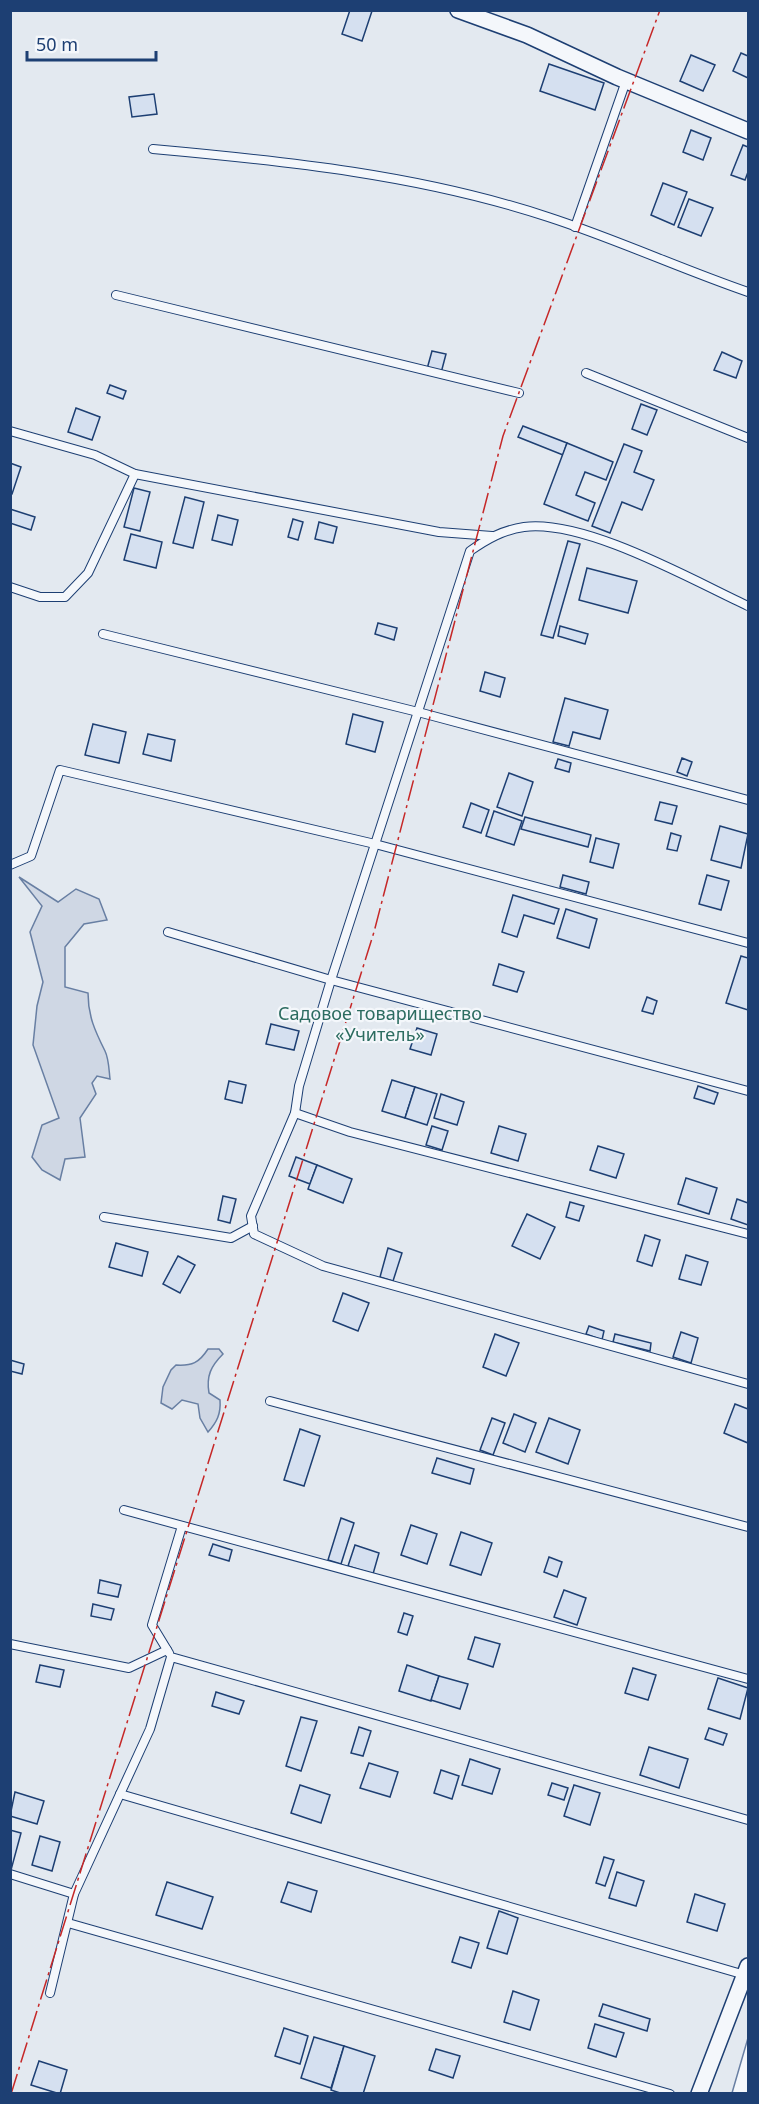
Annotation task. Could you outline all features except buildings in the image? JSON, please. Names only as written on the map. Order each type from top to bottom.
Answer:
[{"type":"street","points":[[458,10],[527,35],[626,81],[748,130]]},
{"type":"street","points":[[699,2094],[747,1971]]},
{"type":"lane","points":[[575,227],[626,81]]},
{"type":"lane","points":[[153,149],[292,161],[441,189],[548,216],[748,292]]},
{"type":"lane","points":[[116,295],[519,393]]},
{"type":"lane","points":[[586,373],[748,438]]},
{"type":"lane","points":[[10,431],[95,455],[135,474],[439,532],[492,536],[526,527],[597,536],[748,606]]},
{"type":"lane","points":[[10,587],[40,597],[65,597],[88,573],[135,474]]},
{"type":"lane","points":[[492,536],[470,551],[331,980],[299,1086],[295,1113],[251,1216],[254,1234],[323,1266],[748,1384]]},
{"type":"lane","points":[[103,634],[418,712],[748,800]]},
{"type":"lane","points":[[10,865],[31,856],[60,770],[375,844],[748,943]]},
{"type":"lane","points":[[168,932],[331,980],[748,1091]]},
{"type":"lane","points":[[295,1113],[350,1132],[748,1234]]},
{"type":"lane","points":[[104,1217],[231,1238],[253,1226]]},
{"type":"lane","points":[[270,1401],[748,1527]]},
{"type":"lane","points":[[124,1510],[748,1679]]},
{"type":"lane","points":[[50,1993],[74,1894],[150,1729],[169,1653],[152,1625],[182,1526]]},
{"type":"lane","points":[[10,1644],[129,1668],[169,1653],[748,1820]]},
{"type":"lane","points":[[120,1794],[747,1971]]},
{"type":"lane","points":[[10,1874],[74,1894]]},
{"type":"lane","points":[[68,1923],[670,2094]]},
{"type":"green space","name":"Садовое товарищество «Учитель»","points":[[11,11],[748,11],[748,2038],[732,2093],[11,2094]]},
{"type":"shaded area","points":[[19,877],[58,902],[76,889],[99,899],[107,920],[84,924],[65,947],[65,987],[88,993],[91,1016],[106,1054],[110,1079],[97,1076],[92,1083],[96,1094],[80,1118],[85,1157],[65,1159],[60,1180],[42,1170],[32,1157],[42,1125],[59,1118],[33,1045],[37,1006],[43,982],[30,932],[42,906]]},
{"type":"shaded area","points":[[208,1349],[219,1349],[223,1354],[215,1363],[209,1376],[209,1393],[220,1400],[220,1410],[218,1418],[208,1432],[200,1418],[198,1404],[182,1400],[172,1409],[161,1403],[163,1387],[171,1370],[176,1365],[195,1363]]},
{"type":"power","points":[[11,2094],[374,932],[503,436],[660,10]]}]
